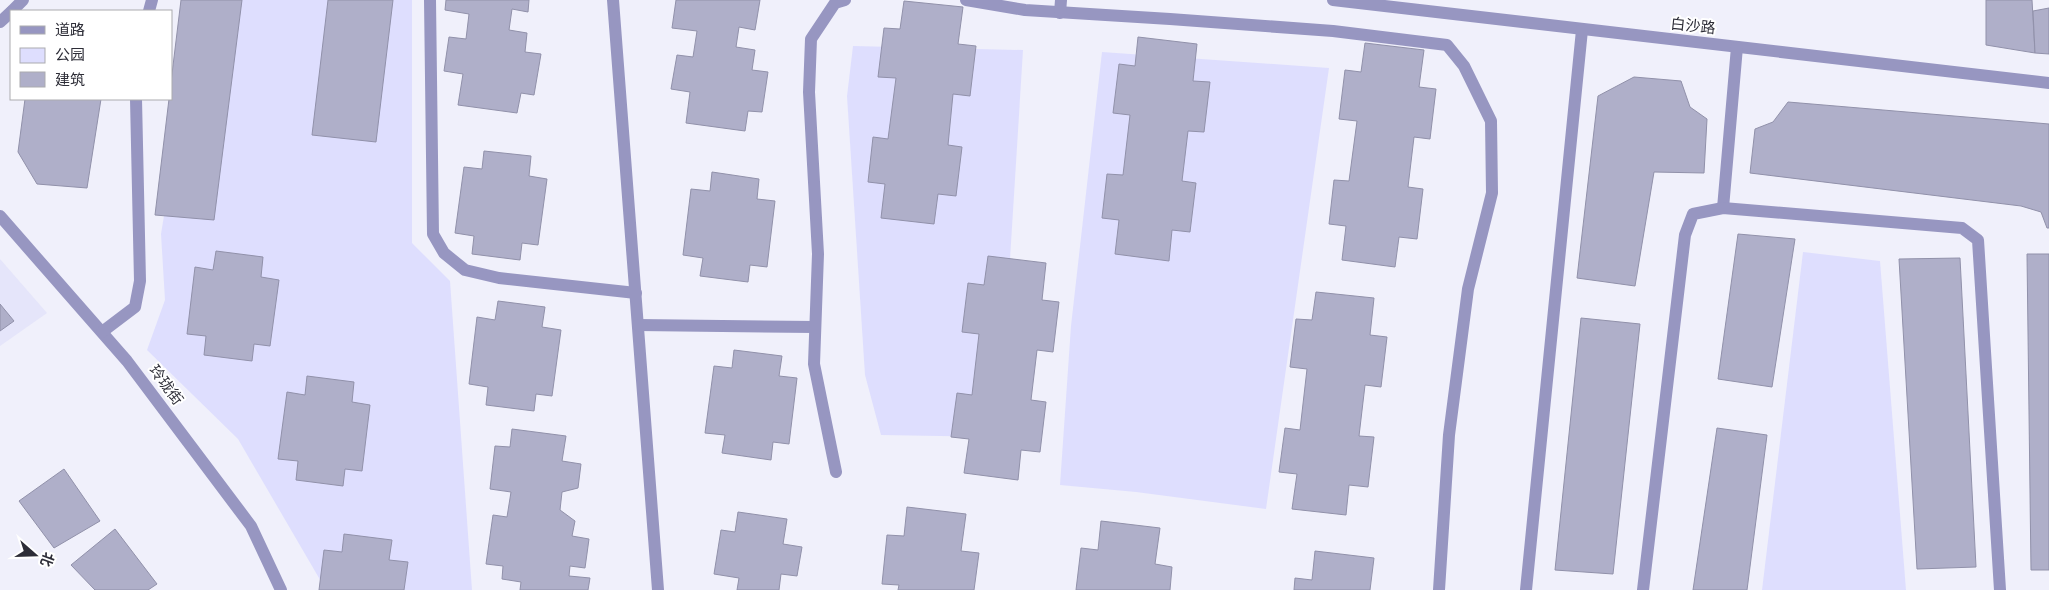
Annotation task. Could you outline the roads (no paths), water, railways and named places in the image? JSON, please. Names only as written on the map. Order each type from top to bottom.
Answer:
[{"type":"street","points":[[12,10],[23,0]]},
{"type":"street","points":[[430,0],[433,234],[444,253],[465,270],[499,278],[636,293]]},
{"type":"street","points":[[613,0],[658,590]]},
{"type":"street","points":[[836,472],[814,364],[818,254],[809,92],[811,39],[835,3],[845,0]]},
{"type":"street","points":[[966,0],[1025,10],[1060,6],[1170,19],[1333,31],[1446,45],[1464,66],[1491,121],[1492,193],[1468,289],[1449,435],[1439,590]]},
{"type":"street","name":"白沙路","points":[[1333,0],[2049,83]]},
{"type":"street","points":[[0,22],[10,12]]},
{"type":"street","points":[[1526,590],[1582,30]]},
{"type":"street","points":[[1723,208],[1738,47]]},
{"type":"street","points":[[102,332],[134,307],[140,281],[136,100]]},
{"type":"street","points":[[1643,590],[1685,236],[1693,214],[1723,208],[1962,228],[1978,240],[2000,590]]},
{"type":"street","name":"玲珑街","points":[[0,216],[127,361],[251,526],[281,590]]},
{"type":"street","points":[[638,325],[815,327]]}]
